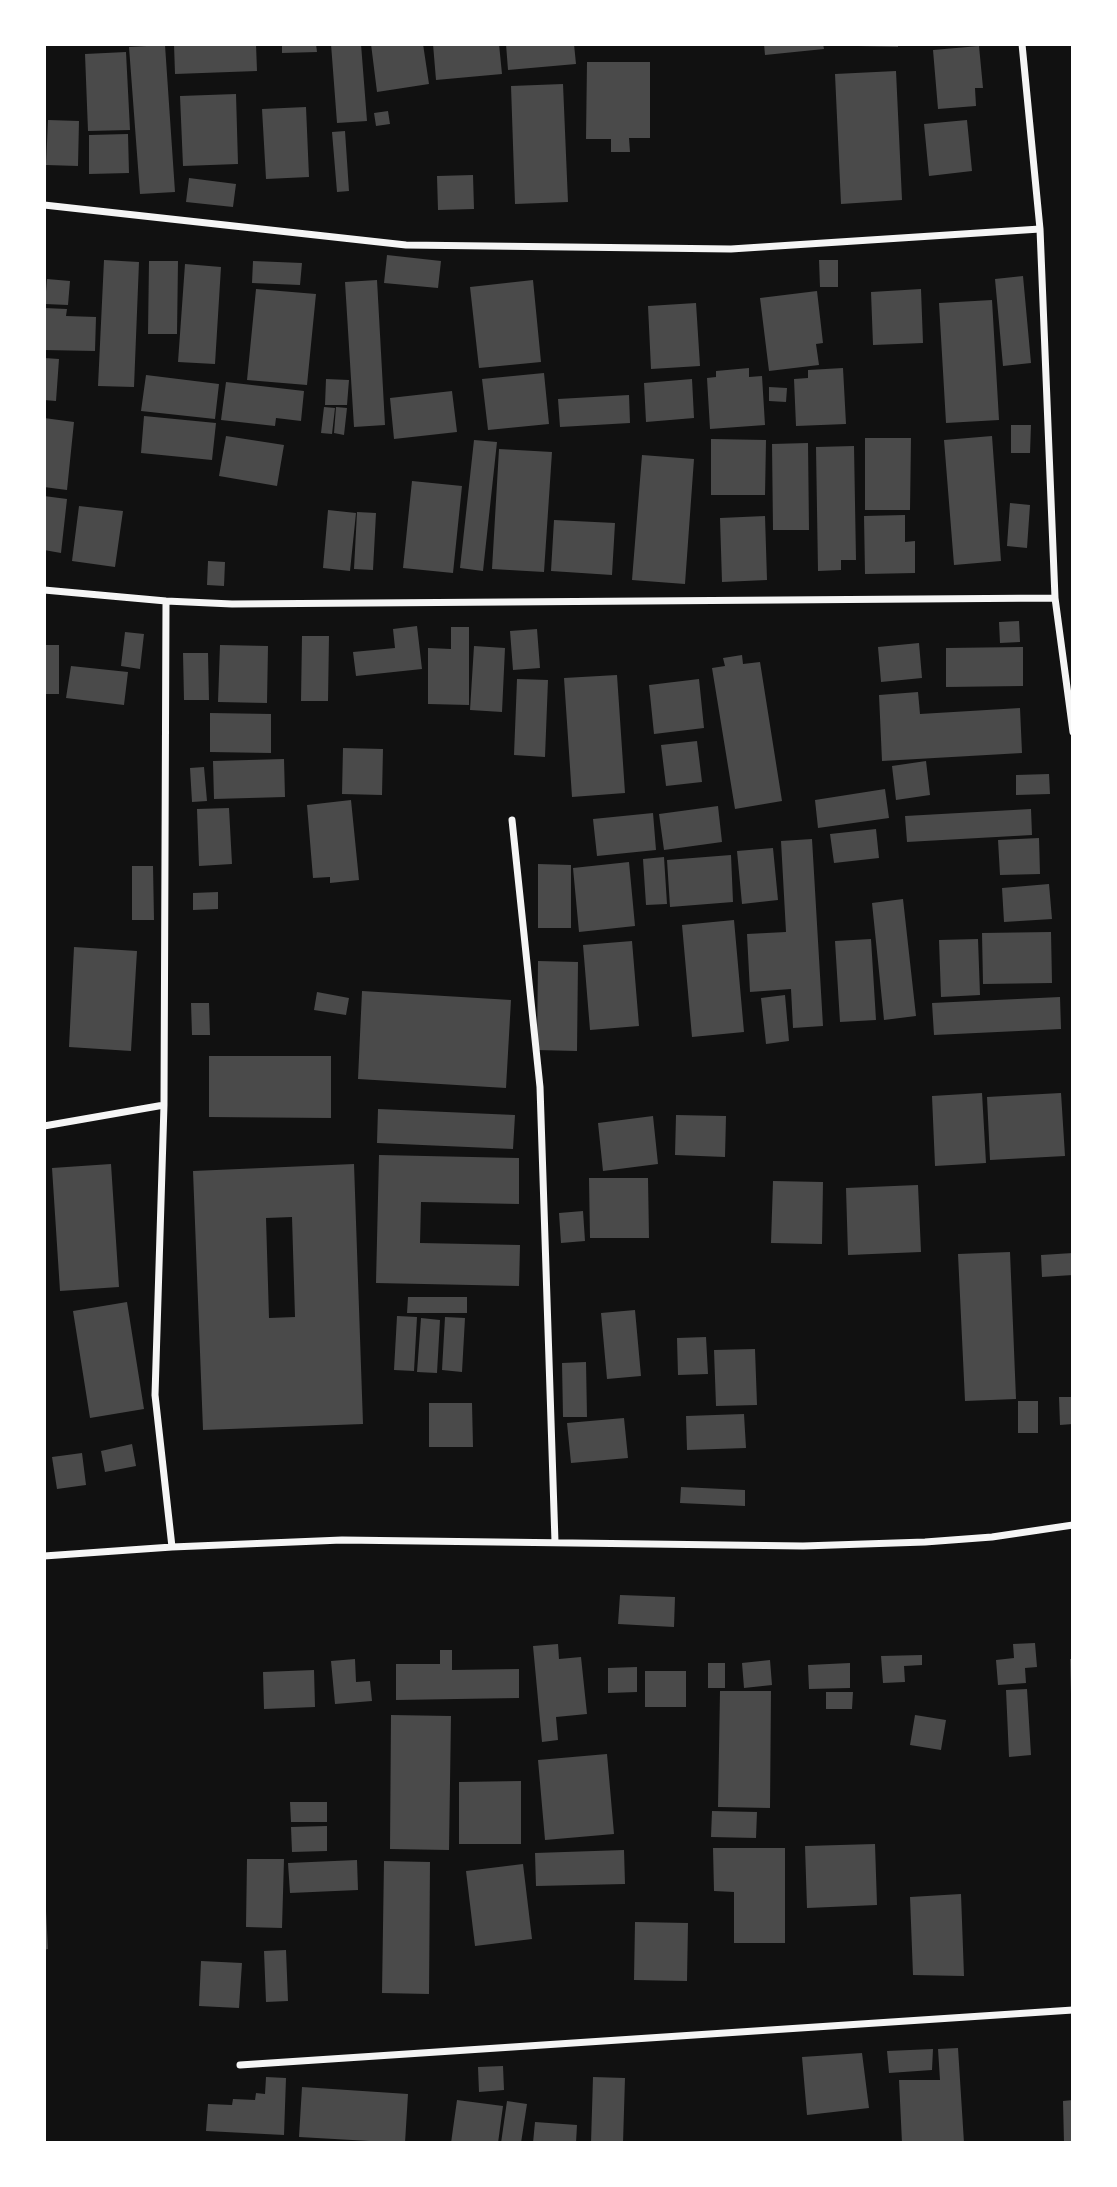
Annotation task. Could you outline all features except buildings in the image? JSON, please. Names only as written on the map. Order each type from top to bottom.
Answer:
[{"type":"street","points":[[1022,44],[1040,229],[1055,598],[1073,732]]},
{"type":"street","points":[[44,205],[406,245],[731,249],[1040,229]]},
{"type":"street","points":[[44,590],[232,604],[1055,598]]},
{"type":"street","points":[[166,601],[164,1105],[155,1395],[172,1547]]},
{"type":"street","points":[[1063,653],[1073,652]]},
{"type":"street","points":[[512,820],[540,1087],[555,1542]]},
{"type":"street","points":[[44,1126],[164,1105]]},
{"type":"street","points":[[44,1556],[172,1547],[342,1541],[859,1545],[992,1537],[1073,1525]]},
{"type":"street","points":[[240,2065],[1073,2010]]}]
